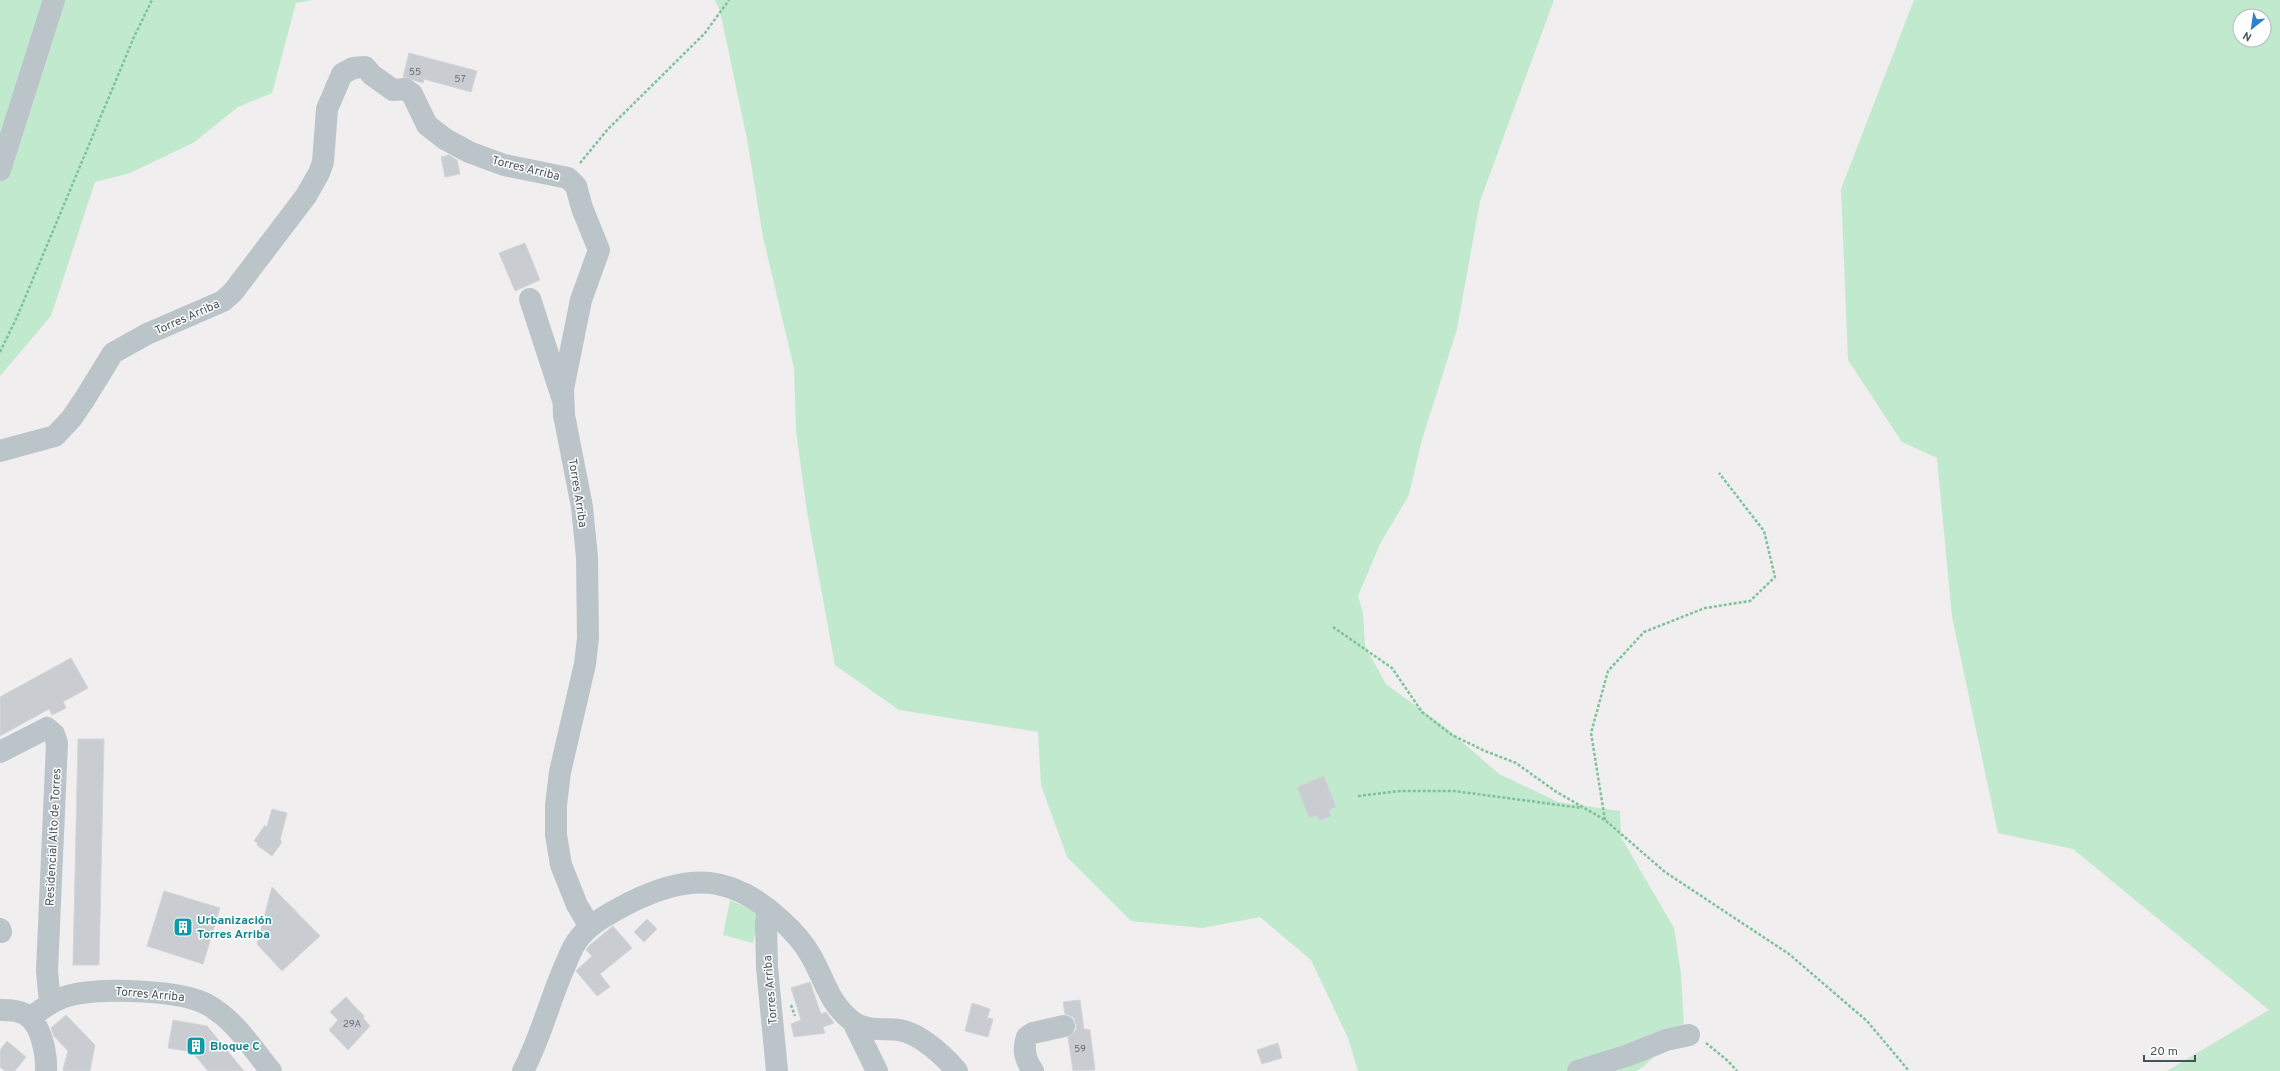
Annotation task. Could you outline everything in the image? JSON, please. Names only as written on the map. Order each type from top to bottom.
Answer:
[{"type":"street","points":[[0,170],[54,0]]},
{"type":"street","name":"Torres Arriba","points":[[0,451],[55,436],[72,419],[113,353],[147,334],[223,301],[234,292],[306,196],[319,173],[324,162],[327,110],[342,74],[353,68],[365,67],[372,75],[393,90],[405,89],[412,94],[427,125],[446,139],[469,152],[504,165],[568,178],[576,186],[582,208],[599,250],[582,300],[562,389],[564,415],[582,507],[587,557],[588,638],[585,664],[560,772],[556,805],[556,835],[561,865],[568,886],[590,927]]},
{"type":"street","points":[[530,299],[563,400]]},
{"type":"street","name":"Residencial Alto de Torres","points":[[0,752],[47,728],[54,734],[57,743],[47,971],[50,1003]]},
{"type":"street","points":[[523,1071],[570,954],[580,937],[590,927],[619,908],[638,899],[681,883],[713,883],[743,892],[768,909],[792,931],[811,955],[831,1000],[853,1022],[877,1071]]},
{"type":"street","name":"Torres Arriba","points":[[768,909],[766,924],[767,967],[777,1071]]},
{"type":"street","name":"Torres Arriba","points":[[30,1018],[50,1003],[75,994],[107,991],[134,991],[191,998],[208,1005],[237,1029],[271,1071]]},
{"type":"street","points":[[0,1010],[15,1010],[30,1018],[41,1038],[46,1057],[46,1071]]},
{"type":"street","points":[[853,1022],[877,1030],[900,1030],[926,1042],[957,1071]]},
{"type":"street","points":[[1033,1071],[1028,1064],[1025,1049],[1027,1037],[1033,1033],[1064,1026]]},
{"type":"street","points":[[1578,1071],[1629,1055],[1666,1040],[1689,1035]]},
{"type":"path","points":[[0,352],[17,317],[134,37],[152,0]]},
{"type":"path","points":[[568,178],[608,129],[705,33],[729,0]]},
{"type":"path","points":[[1605,820],[1591,733],[1608,671],[1644,632],[1705,608],[1750,601],[1775,577],[1764,531],[1719,473]]},
{"type":"path","points":[[1333,627],[1392,668],[1422,712],[1452,735],[1485,751],[1516,763],[1555,791],[1605,820],[1665,872],[1789,954],[1821,979],[1867,1021],[1909,1071]]},
{"type":"path","points":[[1358,796],[1400,791],[1454,792],[1584,808]]},
{"type":"path","points":[[1689,1035],[1710,1045],[1736,1071]]},
{"type":"green space","points":[[0,0],[313,0],[296,3],[272,93],[238,107],[193,143],[130,173],[95,182],[51,316],[0,376]]},
{"type":"green space","points":[[715,0],[1554,0],[1480,201],[1457,329],[1421,443],[1409,495],[1380,544],[1358,596],[1363,613],[1365,646],[1386,684],[1446,728],[1499,774],[1558,802],[1620,811],[1621,837],[1674,928],[1681,974],[1684,1028],[1644,1066],[1637,1071],[1358,1071],[1348,1038],[1311,960],[1260,917],[1202,928],[1131,921],[1067,857],[1041,785],[1038,732],[899,710],[835,665],[807,512],[796,431],[794,368],[763,237],[747,139],[720,11]]},
{"type":"green space","points":[[1914,0],[2280,0],[2280,1071],[2167,1071],[2269,1010],[2073,849],[1998,833],[1952,617],[1937,458],[1902,442],[1848,360],[1841,189]]},
{"type":"green space","points":[[730,900],[760,914],[753,943],[723,935]]},
{"type":"building","points":[[409,53],[477,71],[471,92],[424,79],[423,83],[403,77]]},
{"type":"building","points":[[449,155],[457,160],[460,174],[445,177],[441,157]]},
{"type":"building","points":[[525,243],[540,280],[515,291],[499,253]]},
{"type":"building","points":[[71,658],[88,688],[63,702],[66,708],[52,715],[49,709],[0,736],[0,697]]},
{"type":"building","points":[[78,739],[104,739],[99,965],[73,965]]},
{"type":"building","points":[[1324,776],[1336,807],[1329,810],[1331,816],[1319,821],[1317,815],[1309,818],[1297,787]]},
{"type":"building","points":[[272,809],[287,813],[280,840],[282,842],[272,856],[254,841],[265,825],[267,827]]},
{"type":"building","points":[[272,887],[320,936],[282,971],[257,944]]},
{"type":"building","name":"Urbanización Torres Arriba","points":[[164,891],[220,908],[203,964],[147,946]]},
{"type":"building","points":[[647,919],[657,929],[644,942],[634,932]]},
{"type":"building","points":[[613,926],[632,948],[600,974],[610,987],[597,996],[576,971],[592,956],[586,950],[590,945]]},
{"type":"building","points":[[810,982],[821,1014],[826,1012],[834,1023],[823,1027],[825,1033],[794,1037],[791,1024],[801,1020],[791,988]]},
{"type":"building","points":[[346,997],[364,1016],[363,1018],[370,1026],[348,1050],[329,1030],[338,1020],[330,1012]]},
{"type":"building","points":[[1080,1000],[1084,1029],[1090,1030],[1095,1070],[1073,1071],[1068,1037],[1076,1030],[1076,1024],[1073,1017],[1065,1014],[1063,1002]]},
{"type":"building","points":[[972,1003],[990,1009],[987,1018],[993,1019],[988,1037],[965,1031]]},
{"type":"building","points":[[66,1015],[95,1045],[90,1071],[64,1071],[63,1069],[68,1051],[54,1036],[51,1028]]},
{"type":"building","name":"Bloque C","points":[[173,1020],[207,1026],[244,1071],[208,1071],[192,1052],[168,1048]]},
{"type":"building","points":[[7,1041],[26,1057],[15,1071],[5,1071],[0,1067],[0,1050]]},
{"type":"building","points":[[1278,1043],[1282,1058],[1262,1064],[1257,1050]]},
{"type":"place","name":"Urbanización Torres Arriba","points":[[183,927]]},
{"type":"place","name":"Bloque C","points":[[196,1046]]}]
